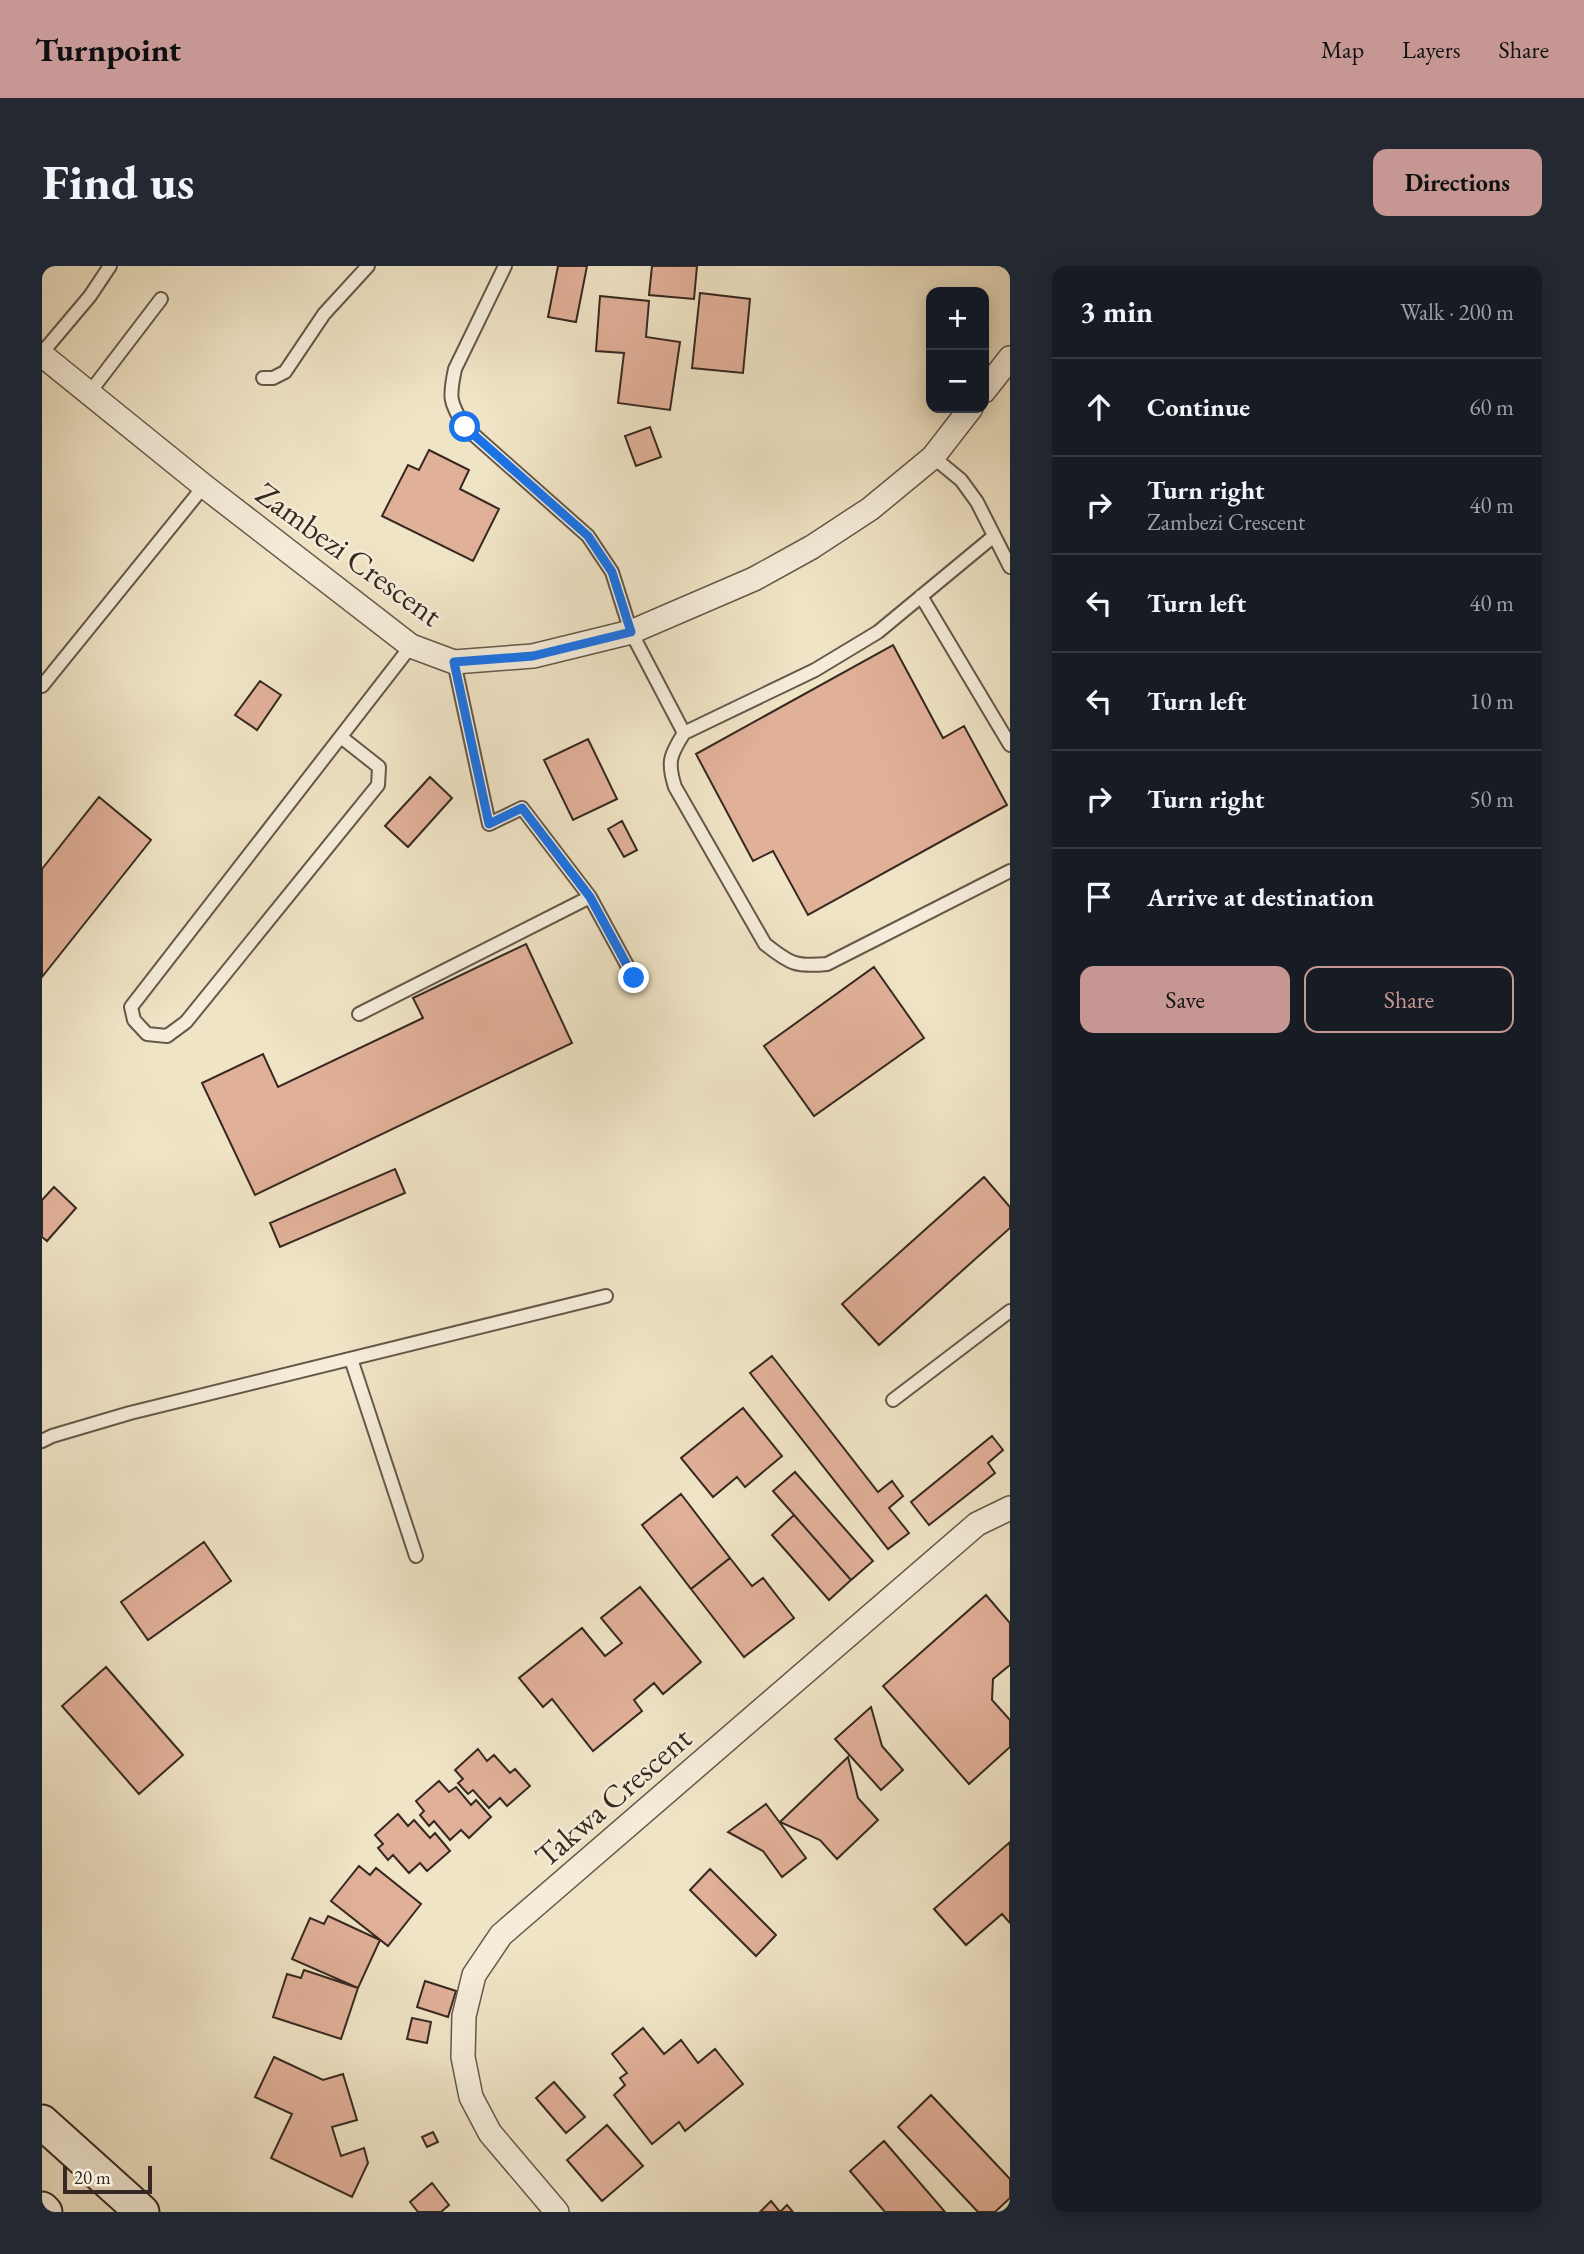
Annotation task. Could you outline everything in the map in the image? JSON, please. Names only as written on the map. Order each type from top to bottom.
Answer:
[{"type":"main road","points":[[42,2122],[142,2212]]},
{"type":"street","name":"Zambezi Crescent","points":[[42,354],[204,486],[411,646],[454,662],[533,656],[631,632],[754,579],[812,547],[870,509],[933,457],[967,413]]},
{"type":"street","points":[[989,385],[1010,358]]},
{"type":"street","name":"Takwa Crescent","points":[[557,2212],[490,2133],[471,2097],[463,2057],[464,2016],[474,1975],[501,1935],[977,1524],[1010,1508]]},
{"type":"lane","points":[[42,354],[90,296],[110,266]]},
{"type":"lane","points":[[263,379],[274,378],[285,372],[324,314],[368,266]]},
{"type":"lane","points":[[505,266],[455,369],[452,406],[465,427],[588,536],[612,572],[631,632],[684,733]]},
{"type":"lane","points":[[90,392],[161,299]]},
{"type":"lane","points":[[933,457],[961,480],[977,502],[1010,567]]},
{"type":"lane","points":[[42,686],[204,486]]},
{"type":"lane","points":[[994,536],[878,632],[815,670],[684,733],[672,750],[669,768],[675,787],[765,944],[782,958],[802,966],[827,964],[1010,872]]},
{"type":"lane","points":[[921,596],[1010,745]]},
{"type":"lane","points":[[341,737],[379,767],[378,785],[186,1022],[167,1036],[147,1034],[134,1020],[131,1007],[411,646]]},
{"type":"lane","points":[[454,662],[489,824],[522,808],[590,897],[634,978]]},
{"type":"lane","points":[[359,1014],[590,897]]},
{"type":"lane","points":[[42,1441],[130,1413],[606,1296]]},
{"type":"lane","points":[[893,1401],[1010,1311]]},
{"type":"lane","points":[[351,1359],[416,1556]]},
{"type":"building","points":[[558,266],[587,266],[576,322],[548,317]]},
{"type":"building","points":[[652,266],[697,266],[694,299],[649,295]]},
{"type":"building","points":[[700,293],[750,299],[743,373],[692,368]]},
{"type":"building","points":[[600,296],[649,301],[646,337],[680,342],[670,410],[618,403],[624,353],[596,351]]},
{"type":"building","points":[[650,427],[661,457],[636,466],[625,436]]},
{"type":"building","points":[[429,450],[469,470],[460,489],[499,509],[473,561],[382,516],[408,465],[419,470]]},
{"type":"building","points":[[893,645],[943,738],[964,726],[1007,805],[808,915],[773,851],[753,861],[696,754]]},
{"type":"building","points":[[260,681],[281,695],[257,730],[235,715]]},
{"type":"building","points":[[588,739],[617,799],[573,820],[544,760]]},
{"type":"building","points":[[430,777],[452,798],[408,847],[385,826]]},
{"type":"building","points":[[99,797],[151,840],[42,977],[42,869]]},
{"type":"building","points":[[622,821],[637,850],[624,857],[608,829]]},
{"type":"building","points":[[526,944],[572,1043],[255,1195],[202,1083],[263,1054],[278,1087],[423,1018],[413,998]]},
{"type":"building","points":[[874,967],[924,1038],[814,1116],[764,1046]]},
{"type":"building","points":[[395,1169],[405,1193],[280,1247],[270,1223]]},
{"type":"building","points":[[984,1177],[1010,1207],[1010,1228],[879,1345],[842,1304]]},
{"type":"building","points":[[54,1187],[76,1208],[47,1241],[42,1237],[42,1200]]},
{"type":"building","points":[[772,1356],[878,1492],[892,1481],[903,1496],[889,1508],[909,1533],[888,1549],[750,1373]]},
{"type":"building","points":[[743,1408],[782,1456],[745,1487],[737,1477],[713,1497],[681,1458]]},
{"type":"building","points":[[992,1436],[1003,1450],[988,1463],[995,1473],[929,1525],[911,1502]]},
{"type":"building","points":[[795,1472],[873,1561],[851,1580],[773,1491]]},
{"type":"building","points":[[681,1494],[730,1558],[691,1589],[642,1525]]},
{"type":"building","points":[[794,1515],[851,1580],[829,1600],[772,1535]]},
{"type":"building","points":[[204,1542],[231,1581],[148,1640],[121,1602]]},
{"type":"building","points":[[730,1558],[752,1586],[763,1578],[794,1618],[744,1657],[691,1589]]},
{"type":"building","points":[[640,1587],[701,1662],[663,1694],[654,1683],[634,1700],[642,1711],[593,1751],[552,1699],[543,1707],[519,1678],[582,1628],[605,1656],[622,1643],[601,1618]]},
{"type":"building","points":[[986,1595],[1010,1623],[1010,1665],[993,1679],[992,1700],[1010,1720],[1010,1747],[969,1784],[883,1686]]},
{"type":"building","points":[[106,1667],[183,1755],[139,1794],[62,1706]]},
{"type":"building","points":[[871,1707],[882,1746],[903,1770],[881,1790],[835,1739]]},
{"type":"building","points":[[478,1749],[487,1761],[494,1755],[510,1773],[515,1769],[530,1786],[507,1806],[500,1798],[489,1808],[473,1790],[468,1794],[458,1783],[463,1779],[455,1770]]},
{"type":"building","points":[[848,1757],[858,1798],[878,1820],[837,1859],[820,1840],[780,1822]]},
{"type":"building","points":[[439,1781],[449,1792],[456,1787],[471,1805],[476,1800],[491,1817],[469,1838],[461,1830],[450,1840],[434,1821],[429,1826],[420,1815],[424,1811],[416,1801]]},
{"type":"building","points":[[766,1804],[806,1858],[782,1877],[763,1851],[728,1832]]},
{"type":"building","points":[[398,1814],[408,1826],[414,1820],[430,1838],[435,1833],[450,1851],[427,1871],[420,1863],[409,1873],[393,1855],[388,1860],[378,1848],[383,1844],[375,1835]]},
{"type":"building","points":[[1010,1842],[1010,1923],[1002,1914],[966,1945],[934,1909]]},
{"type":"building","points":[[359,1866],[370,1875],[376,1868],[421,1904],[388,1946],[331,1901]]},
{"type":"building","points":[[710,1869],[776,1935],[756,1956],[690,1890]]},
{"type":"building","points":[[328,1916],[380,1940],[358,1988],[292,1959],[310,1918],[324,1924]]},
{"type":"building","points":[[304,1970],[358,1988],[341,2039],[273,2017],[287,1974],[301,1978]]},
{"type":"building","points":[[425,1981],[456,1991],[448,2017],[417,2007]]},
{"type":"building","points":[[412,2018],[431,2022],[427,2043],[407,2039]]},
{"type":"building","points":[[643,2028],[664,2054],[681,2040],[698,2063],[715,2049],[743,2084],[685,2131],[679,2122],[652,2144],[614,2095],[625,2085],[620,2078],[627,2073],[612,2054]]},
{"type":"building","points":[[274,2057],[323,2080],[343,2074],[357,2120],[332,2127],[341,2156],[364,2148],[368,2163],[352,2197],[271,2158],[292,2114],[255,2097]]},
{"type":"building","points":[[554,2082],[585,2117],[566,2133],[536,2098]]},
{"type":"building","points":[[931,2095],[1010,2179],[1010,2198],[995,2212],[978,2212],[898,2127]]},
{"type":"building","points":[[607,2125],[643,2166],[602,2201],[567,2160]]},
{"type":"building","points":[[433,2132],[438,2142],[427,2147],[422,2137]]},
{"type":"building","points":[[884,2141],[945,2212],[885,2212],[850,2171]]},
{"type":"building","points":[[432,2183],[449,2205],[441,2212],[418,2212],[410,2202]]},
{"type":"building","points":[[771,2201],[780,2212],[760,2212]]},
{"type":"building","points":[[787,2205],[793,2212],[780,2212]]},
{"type":"route","points":[[465,427],[588,536],[612,572],[631,632],[533,656],[454,662],[489,824],[522,808],[590,897],[634,978]]}]
